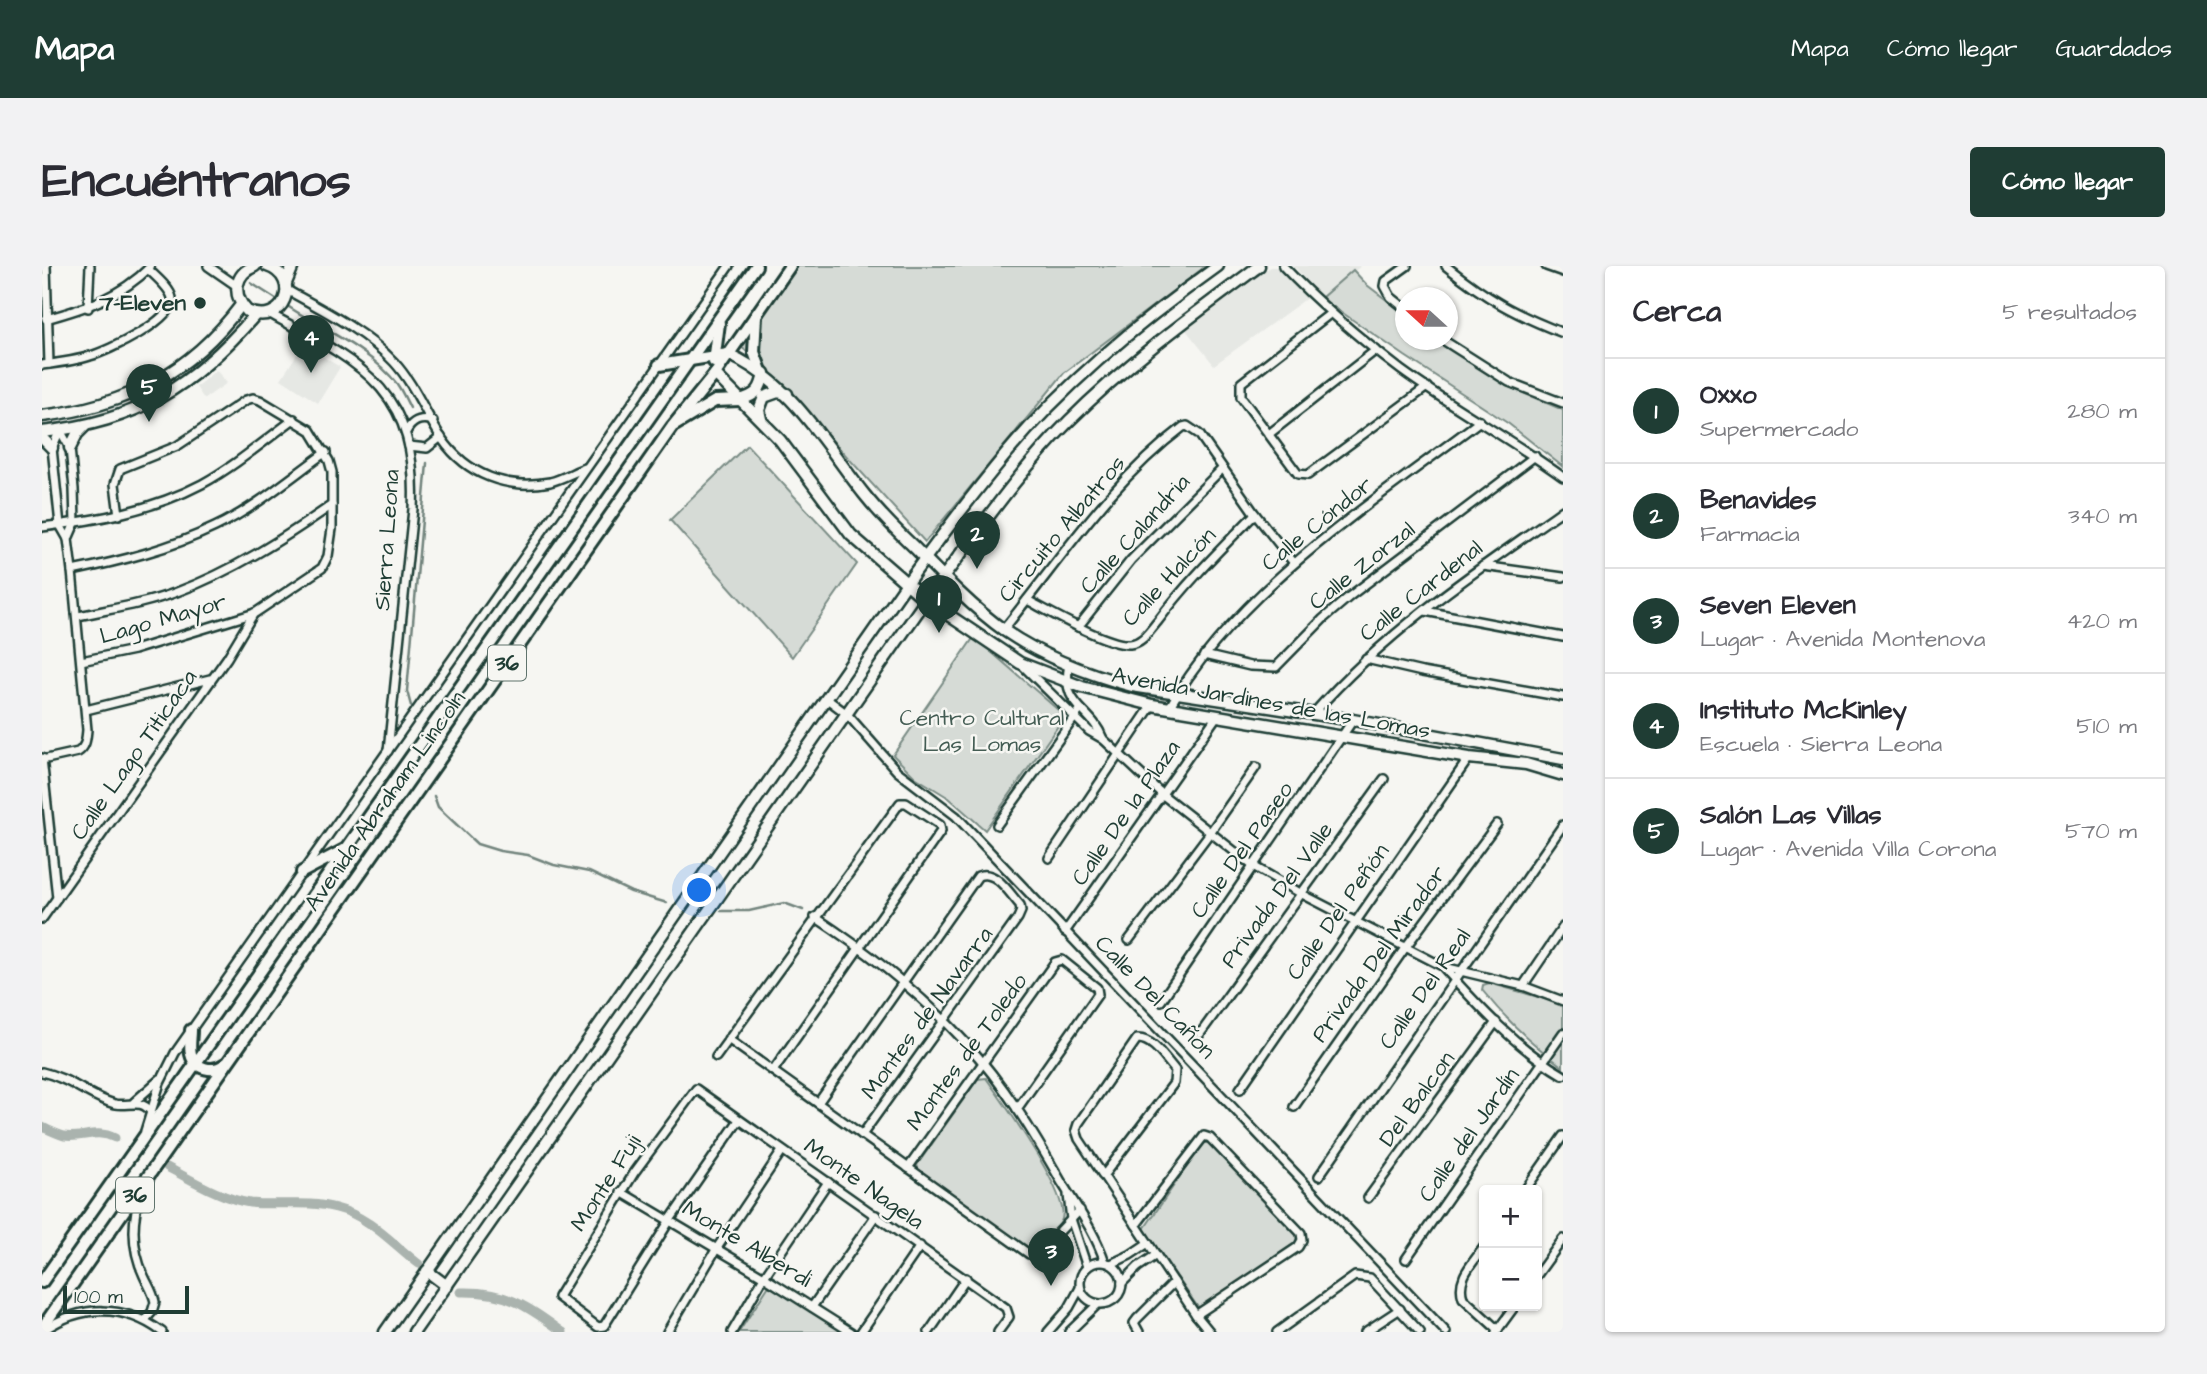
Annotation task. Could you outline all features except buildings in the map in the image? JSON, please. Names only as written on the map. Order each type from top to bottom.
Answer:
[{"type":"main road","name":"36","points":[[42,1282],[756,266]]},
{"type":"main road","name":"Avenida Abraham Lincoln","points":[[42,1330],[673,427],[715,374],[790,266]]},
{"type":"main road","points":[[757,313],[754,352],[762,372]]},
{"type":"main road","points":[[715,374],[714,356],[721,317]]},
{"type":"main road","points":[[659,365],[728,355]]},
{"type":"main road","points":[[673,427],[715,401],[740,400]]},
{"type":"main road","points":[[302,872],[348,848]]},
{"type":"main road","points":[[191,1030],[191,1053],[196,1063],[212,1070],[227,1062]]},
{"type":"street","points":[[46,266],[46,318],[46,365],[102,352],[161,319],[172,299],[149,267],[110,297],[88,308],[46,318]]},
{"type":"street","points":[[88,308],[90,266]]},
{"type":"street","points":[[208,266],[218,268],[237,286]]},
{"type":"street","points":[[255,266],[240,276],[237,286],[237,296],[241,304],[255,314],[270,314],[278,309],[284,300],[293,266]]},
{"type":"street","points":[[267,266],[281,275],[286,287],[372,342],[406,375],[441,437],[455,456],[472,469],[506,483],[526,484],[552,481],[586,468]]},
{"type":"street","points":[[142,1142],[163,1076],[191,1030],[729,266]]},
{"type":"street","points":[[385,1332],[906,583],[1009,451],[1049,408],[1126,337],[1218,266]]},
{"type":"street","points":[[414,1332],[926,600],[1000,500],[1068,422],[1106,386],[1259,266]]},
{"type":"street","points":[[1283,266],[1331,313],[1376,350],[1563,477]]},
{"type":"street","points":[[1395,299],[1387,291],[1386,281],[1406,266]]},
{"type":"street","points":[[1446,266],[1474,289],[1515,314],[1563,333]]},
{"type":"street","points":[[1546,266],[1563,272]]},
{"type":"street","points":[[42,417],[74,412],[131,394],[168,375],[205,346],[241,304]]},
{"type":"street","points":[[1331,313],[1241,383],[1241,397],[1294,471],[1302,476],[1308,475],[1427,387]]},
{"type":"street","points":[[42,432],[127,414],[176,388],[203,368],[255,314]]},
{"type":"street","name":"Sierra Leona","points":[[270,314],[355,363],[383,390],[394,405],[406,432],[414,479],[413,509],[387,752]]},
{"type":"street","points":[[1269,434],[1376,350]]},
{"type":"street","points":[[1458,350],[1509,382],[1563,403]]},
{"type":"street","name":"Avenida Jardines de las Lomas","points":[[728,355],[762,372],[787,394],[865,495],[925,559],[1003,629],[1041,652],[1123,683],[1353,720],[1563,759]]},
{"type":"street","points":[[740,400],[753,396],[762,387],[762,372]]},
{"type":"street","name":"Avenida Jardines de las Lomas","points":[[715,374],[780,440],[851,536],[926,600],[1020,663],[1107,695],[1152,705],[1469,758],[1526,764],[1563,775]]},
{"type":"street","points":[[761,419],[759,410],[764,397],[778,392],[787,394]]},
{"type":"street","points":[[119,514],[115,484],[120,469],[177,446],[246,400],[260,400],[310,430],[326,452],[332,472],[331,542],[322,568],[255,613]]},
{"type":"street","points":[[57,898],[42,759],[83,749],[87,730],[78,616],[68,538],[60,524],[52,448],[60,430],[74,412]]},
{"type":"street","points":[[42,417],[60,430],[70,448],[75,523],[68,538]]},
{"type":"street","points":[[42,527],[119,514],[177,496],[202,483],[294,419]]},
{"type":"street","points":[[406,432],[417,420],[433,421]]},
{"type":"street","name":"Calle Cóndor","points":[[1169,708],[1204,655],[1294,563],[1480,421]]},
{"type":"street","points":[[70,448],[77,434],[90,423]]},
{"type":"street","name":"Circuito Albatros","points":[[1003,629],[1098,509],[1136,469],[1183,427],[1187,426],[1199,434],[1222,469]]},
{"type":"street","points":[[409,446],[426,448],[441,437]]},
{"type":"street","points":[[42,438],[52,448]]},
{"type":"street","points":[[72,571],[135,558],[215,527],[251,507],[326,452]]},
{"type":"street","name":"Calle Zorzal","points":[[1204,655],[1250,666],[1276,667],[1350,596],[1535,456]]},
{"type":"street","points":[[54,464],[71,463]]},
{"type":"street","points":[[1222,469],[1294,563]]},
{"type":"street","name":"Calle Calandria","points":[[1078,627],[1131,560],[1222,469]]},
{"type":"street","points":[[78,616],[136,605],[176,593],[214,577],[256,555],[332,505]]},
{"type":"street","name":"Calle Cardenal","points":[[1313,714],[1366,659],[1483,566],[1563,510]]},
{"type":"street","name":"Calle Halcón","points":[[1027,600],[1078,627],[1122,643],[1129,644],[1140,640],[1184,587],[1255,514]]},
{"type":"street","points":[[1483,566],[1563,577]]},
{"type":"street","points":[[1425,611],[1563,637]]},
{"type":"street","name":"Lago Mayor","points":[[81,661],[134,650],[255,613]]},
{"type":"street","name":"Calle Lago Titicaca","points":[[42,919],[227,658],[255,613]]},
{"type":"street","points":[[1366,659],[1563,697]]},
{"type":"street","points":[[1020,663],[1089,732],[1103,739],[1121,754],[1209,834],[1254,866],[1302,894],[1444,967],[1523,986],[1563,1001]]},
{"type":"street","points":[[1069,664],[1067,682],[1073,701],[1098,729],[1103,739]]},
{"type":"street","points":[[86,710],[210,679]]},
{"type":"street","name":"Calle Del Cañon","points":[[827,699],[847,714],[897,771],[956,816],[1446,1332]]},
{"type":"street","points":[[1049,858],[1152,705]]},
{"type":"street","points":[[997,825],[1080,710]]},
{"type":"street","name":"Calle De la Plaza","points":[[1065,933],[1217,716]]},
{"type":"street","name":"Calle Del Paseo","points":[[1161,1001],[1353,720]]},
{"type":"street","name":"Calle Del Peñón","points":[[1240,1089],[1469,758]]},
{"type":"street","points":[[1129,940],[1209,834],[1255,767]]},
{"type":"street","name":"Privada Del Valle","points":[[1200,1034],[1384,779]]},
{"type":"street","points":[[716,1057],[900,803],[906,803],[940,825],[941,831],[773,1071]]},
{"type":"street","name":"Privada Del Mirador","points":[[1294,1107],[1405,948],[1497,824]]},
{"type":"street","name":"Calle Del Real","points":[[1319,1176],[1563,825]]},
{"type":"street","name":"Montes de Navarra","points":[[862,1135],[945,1022],[1021,911],[1020,905],[992,875],[978,876],[903,983]]},
{"type":"street","points":[[815,917],[859,946],[903,983],[945,1022],[983,1063],[1017,1109],[1080,1209],[1108,1263],[1119,1272],[1122,1283],[1115,1299],[1098,1304],[1069,1332]]},
{"type":"street","points":[[1523,986],[1563,927]]},
{"type":"street","name":"Montes de Toledo","points":[[908,1168],[1055,962],[1064,961],[1098,992],[1017,1109]]},
{"type":"street","points":[[1444,967],[1496,1022],[1542,1063],[1563,1075]]},
{"type":"street","points":[[818,1102],[903,983]]},
{"type":"street","name":"Del Balcon","points":[[1368,1198],[1496,1022]]},
{"type":"street","name":"Calle del Jardín","points":[[1406,1259],[1563,1032]]},
{"type":"street","points":[[1103,1176],[1176,1077],[1175,1070],[1142,1038],[1137,1039],[1077,1124],[1076,1130],[1103,1176],[1210,1332]]},
{"type":"street","points":[[728,1039],[1031,1255],[1039,1252],[1080,1209]]},
{"type":"street","points":[[42,1072],[67,1079],[115,1104],[134,1102],[144,1105],[151,1112]]},
{"type":"street","points":[[134,1102],[163,1076]]},
{"type":"street","name":"Monte Nagela","points":[[692,1092],[699,1090],[1006,1307],[1009,1317],[998,1332]]},
{"type":"street","name":"Monte Fuji","points":[[670,1220],[604,1326],[598,1327],[558,1297],[621,1192],[692,1092]]},
{"type":"street","points":[[670,1220],[739,1120]]},
{"type":"street","points":[[1136,1225],[1204,1136],[1210,1138],[1301,1233],[1302,1240],[1297,1247],[1196,1315]]},
{"type":"street","points":[[1529,1185],[1563,1136]]},
{"type":"street","points":[[667,1332],[717,1248],[782,1151]]},
{"type":"street","points":[[144,1182],[135,1207],[133,1240],[136,1258],[154,1297],[155,1307],[145,1320]]},
{"type":"street","points":[[732,1332],[764,1277],[828,1182]]},
{"type":"street","points":[[1067,1191],[1071,1219],[1087,1267]]},
{"type":"street","name":"Monte Alberdi","points":[[621,1192],[851,1332]]},
{"type":"street","points":[[813,1307],[876,1215]]},
{"type":"street","points":[[1542,1268],[1563,1238]]},
{"type":"street","points":[[1048,1332],[1069,1308],[1087,1267],[1130,1255],[1148,1243]]},
{"type":"street","points":[[861,1332],[920,1246]]},
{"type":"street","points":[[1483,1248],[1463,1277],[1463,1298],[1497,1331],[1511,1311]]},
{"type":"street","points":[[1122,1283],[1138,1267],[1156,1255]]},
{"type":"street","points":[[427,1271],[447,1286]]},
{"type":"street","points":[[1277,1332],[1355,1276],[1370,1278],[1420,1332]]},
{"type":"street","points":[[929,1332],[966,1278]]},
{"type":"street","points":[[1139,1332],[1134,1323],[1136,1319],[1174,1282]]},
{"type":"street","points":[[1080,1287],[1086,1298],[1098,1304]]},
{"type":"street","points":[[1365,1332],[1400,1309]]},
{"type":"street","points":[[42,1330],[72,1315],[94,1311],[128,1314],[145,1320],[162,1332]]},
{"type":"shaded area","points":[[1294,266],[1361,266],[1321,298]]},
{"type":"shaded area","points":[[1270,267],[1279,267],[1307,298],[1214,365],[1186,330]]},
{"type":"shaded area","points":[[303,345],[340,367],[318,403],[281,379]]},
{"type":"shaded area","points":[[216,370],[227,383],[204,399],[196,387]]},
{"type":"green space","points":[[797,266],[1206,266],[1064,373],[925,542],[769,371],[738,344]]},
{"type":"green space","points":[[1353,270],[1367,285],[1395,306],[1395,349],[1321,298]]},
{"type":"green space","points":[[1396,350],[1453,350],[1507,386],[1563,410],[1563,467],[1509,424]]},
{"type":"green space","points":[[747,445],[857,564],[792,657],[670,520]]},
{"type":"green space","name":"Centro Cultural Las Lomas","points":[[974,637],[1065,716],[985,830],[949,798],[915,777],[893,755]]},
{"type":"green space","points":[[1489,983],[1563,1004],[1563,1067],[1520,1031],[1491,1001],[1482,990],[1483,985]]},
{"type":"green space","points":[[986,1078],[1033,1147],[1062,1207],[1062,1219],[1056,1231],[1040,1249],[1031,1251],[919,1171],[917,1165],[978,1079]]},
{"type":"green space","points":[[1203,1143],[1210,1143],[1297,1234],[1296,1242],[1201,1308],[1144,1229]]},
{"type":"green space","points":[[768,1287],[774,1287],[847,1332],[739,1332]]},
{"type":"waterway","points":[[251,283],[276,299]]},
{"type":"waterway","points":[[289,307],[374,361],[397,384],[410,408]]},
{"type":"waterway","points":[[411,706],[407,691],[427,463]]},
{"type":"waterway","points":[[434,796],[438,807],[477,844],[589,872],[631,892],[667,903]]},
{"type":"waterway","points":[[721,911],[749,911],[784,903],[803,910]]},
{"type":"waterway","points":[[42,1127],[64,1136],[101,1134],[115,1138]]},
{"type":"waterway","points":[[167,1167],[239,1201],[261,1204],[315,1204],[348,1212],[370,1224],[419,1264]]},
{"type":"waterway","points":[[461,1292],[504,1297],[563,1332]]},
{"type":"place","name":"7-Eleven","points":[[200,303]]},
{"type":"place","name":"Instituto McKinley","points":[[311,373]]},
{"type":"place","name":"Salón Las Villas","points":[[149,422]]},
{"type":"place","name":"Benavides","points":[[977,569]]},
{"type":"place","name":"Oxxo","points":[[939,633]]},
{"type":"place","name":"Seven Eleven","points":[[1051,1286]]}]
